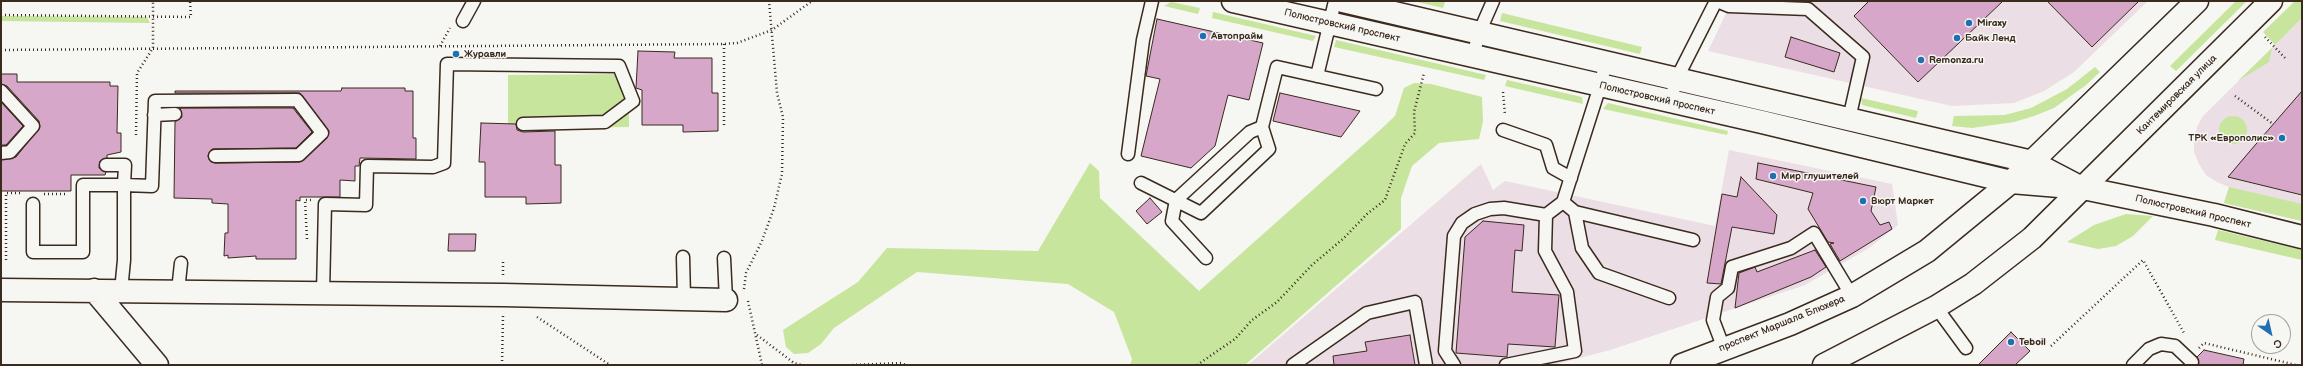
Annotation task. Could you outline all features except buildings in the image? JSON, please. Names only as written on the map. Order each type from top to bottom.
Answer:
[{"type":"main road","name":"Полюстровский проспект","points":[[1233,1],[2011,182],[2083,188],[2214,215],[2302,238]]},
{"type":"main road","name":"Полюстровский проспект","points":[[1342,1],[2032,162],[2083,188]]},
{"type":"main road","points":[[2032,162],[2197,1]]},
{"type":"main road","name":"Кантемировская улица","points":[[2083,188],[2271,1]]},
{"type":"main road","name":"проспект Маршала Блюхера","points":[[1682,365],[1790,324],[1852,296],[1927,251],[2011,182],[2032,162]]},
{"type":"main road","points":[[1824,365],[1936,307],[1973,284],[2027,242],[2083,188]]},
{"type":"main road","points":[[1,290],[323,293],[684,298],[726,300]]},
{"type":"main road","points":[[94,290],[157,365]]},
{"type":"lane","points":[[463,21],[474,1]]},
{"type":"lane","points":[[1128,154],[1143,40],[1152,1]]},
{"type":"lane","points":[[1317,76],[1342,1]]},
{"type":"lane","points":[[1472,56],[1479,33],[1493,1]]},
{"type":"lane","points":[[1670,102],[1677,78],[1717,1],[1729,6],[1812,5],[1863,57],[1849,119]]},
{"type":"lane","points":[[1454,365],[1445,350],[1454,236],[1462,223],[1475,214],[1490,209],[1504,208],[1546,215],[1563,202],[1600,86],[1606,62]]},
{"type":"lane","points":[[323,293],[325,204],[366,205],[367,166],[433,167],[444,164],[452,102],[447,64],[619,66],[634,101],[605,122],[523,124]]},
{"type":"lane","points":[[1141,183],[1202,213],[1269,149],[1262,127],[1277,67],[1376,89]]},
{"type":"lane","points":[[1,91],[33,126],[10,152],[1,152]]},
{"type":"lane","points":[[33,197],[33,252],[83,252],[83,185],[152,186],[155,101],[297,100],[322,133],[300,155],[215,156]]},
{"type":"lane","points":[[154,115],[175,114]]},
{"type":"lane","points":[[1206,258],[1172,221],[1176,200],[1250,132],[1262,127]]},
{"type":"lane","points":[[1507,131],[1546,145],[1553,168],[1571,178]]},
{"type":"lane","points":[[106,165],[125,165],[124,260],[121,291]]},
{"type":"lane","points":[[1563,202],[1575,212],[1693,240]]},
{"type":"lane","points":[[1575,212],[1582,248],[1599,273],[1669,298]]},
{"type":"lane","points":[[1506,365],[1575,352],[1567,292],[1545,251],[1546,215]]},
{"type":"lane","points":[[1724,349],[1713,320],[1717,297],[1728,288],[1732,267],[1791,248],[1814,233],[1852,296]]},
{"type":"lane","points":[[683,257],[684,298]]},
{"type":"lane","points":[[724,258],[726,300]]},
{"type":"lane","points":[[178,291],[181,263]]},
{"type":"lane","points":[[1293,365],[1367,313],[1414,302],[1426,365]]},
{"type":"lane","points":[[1936,307],[1966,348]]},
{"type":"lane","points":[[2133,365],[2149,349],[2161,344],[2175,346],[2192,357]]},
{"type":"path","points":[[136,140],[137,73],[153,48],[153,1]]},
{"type":"path","points":[[1,15],[191,17],[190,1]]},
{"type":"path","points":[[762,365],[756,334],[744,290],[746,274],[762,241],[774,208],[782,174],[783,118],[777,93],[769,1]]},
{"type":"path","points":[[1,50],[724,44],[737,43],[772,30],[812,1]]},
{"type":"path","points":[[440,54],[440,46],[450,27]]},
{"type":"path","points":[[2265,37],[2286,59]]},
{"type":"path","points":[[724,44],[724,128]]},
{"type":"path","points":[[1197,365],[1236,339],[1252,320],[1277,302],[1312,265],[1344,238],[1367,214],[1385,200],[1405,144],[1415,133],[1414,112],[1424,73]]},
{"type":"path","points":[[1503,92],[1503,107],[1507,131]]},
{"type":"path","points":[[2235,96],[2273,124]]},
{"type":"path","points":[[6,260],[6,193],[33,197],[74,194]]},
{"type":"path","points":[[307,246],[305,200],[312,200]]},
{"type":"path","points":[[2051,346],[2143,260],[2192,357],[2204,343],[2296,365]]},
{"type":"path","points":[[530,313],[610,365]]},
{"type":"path","points":[[756,334],[794,363],[802,365]]},
{"type":"path","points":[[852,365],[901,363],[906,365]]},
{"type":"shaded area","points":[[1732,1],[2148,1],[2074,72],[2044,91],[2014,103],[1952,106],[1708,51]]},
{"type":"shaded area","points":[[2302,18],[2302,221],[2224,203],[2229,187],[2206,175],[2194,152],[2194,139],[2197,127],[2203,116]]},
{"type":"shaded area","points":[[1729,150],[1892,184],[1898,225],[1869,248],[1805,285],[1610,350],[1553,365],[1248,365],[1481,164],[1493,190],[1505,181],[1715,226]]},
{"type":"green space","points":[[1413,1],[1442,1],[1445,2],[1443,8]]},
{"type":"green space","points":[[2236,1],[2247,1],[2176,71],[2170,66]]},
{"type":"green space","points":[[2295,1],[2302,1],[2302,18],[2275,45],[2263,32]]},
{"type":"green space","points":[[1171,2],[1200,8],[1198,14],[1164,6]]},
{"type":"green space","points":[[1213,12],[1316,36],[1313,41],[1212,18]]},
{"type":"green space","points":[[1502,13],[1642,47],[1640,54],[1500,21]]},
{"type":"green space","points":[[1,16],[147,17],[150,23],[1,21]]},
{"type":"green space","points":[[1336,40],[1486,75],[1484,80],[1334,47]]},
{"type":"green space","points":[[2272,48],[2269,62],[2238,81]]},
{"type":"green space","points":[[2095,67],[2100,72],[2086,85],[2054,108],[2014,122],[1972,128],[1952,126],[1954,116],[2005,115],[2031,108],[2067,89]]},
{"type":"green space","points":[[629,74],[629,127],[508,129],[508,75]]},
{"type":"green space","points":[[1507,80],[1582,97],[1583,104],[1505,86]]},
{"type":"green space","points":[[1414,83],[1431,84],[1482,97],[1483,121],[1479,139],[1439,143],[1412,166],[1401,198],[1401,229],[1245,365],[1130,365],[1132,359],[1114,312],[1068,284],[917,272],[834,328],[821,344],[808,353],[794,354],[786,347],[783,330],[858,282],[887,248],[1038,251],[1090,163],[1099,171],[1100,198],[1199,291],[1395,116],[1404,88]]},
{"type":"green space","points":[[1861,98],[1918,111],[1916,118],[1862,105]]},
{"type":"green space","points":[[1608,103],[1728,131],[1727,135],[1603,109]]},
{"type":"green space","points":[[2233,116],[2239,117],[2243,120],[2246,124],[2246,136],[2243,140],[2239,143],[2233,144],[2227,143],[2223,140],[2220,136],[2219,130],[2220,124],[2223,120],[2227,117]]},
{"type":"green space","points":[[2229,187],[2302,204],[2302,221],[2224,203]]},
{"type":"green space","points":[[2126,214],[2153,216],[2133,236],[2116,246],[2098,249],[2067,242],[2094,225]]},
{"type":"green space","points":[[2218,230],[2302,250],[2302,260],[2215,240]]},
{"type":"place","name":"Miraxy","points":[[1969,23]]},
{"type":"place","name":"Автопрайм","points":[[1203,36]]},
{"type":"place","name":"Байк Ленд","points":[[1957,38]]},
{"type":"place","name":"Журавли","points":[[456,54]]},
{"type":"place","name":"Remonza.ru","points":[[1921,60]]},
{"type":"place","name":"ТРК «Европолис»","points":[[2282,138]]},
{"type":"place","name":"Мир глушителей","points":[[1773,176]]},
{"type":"place","name":"Вюрт Маркет","points":[[1863,201]]},
{"type":"place","name":"Teboil","points":[[2011,342]]}]
